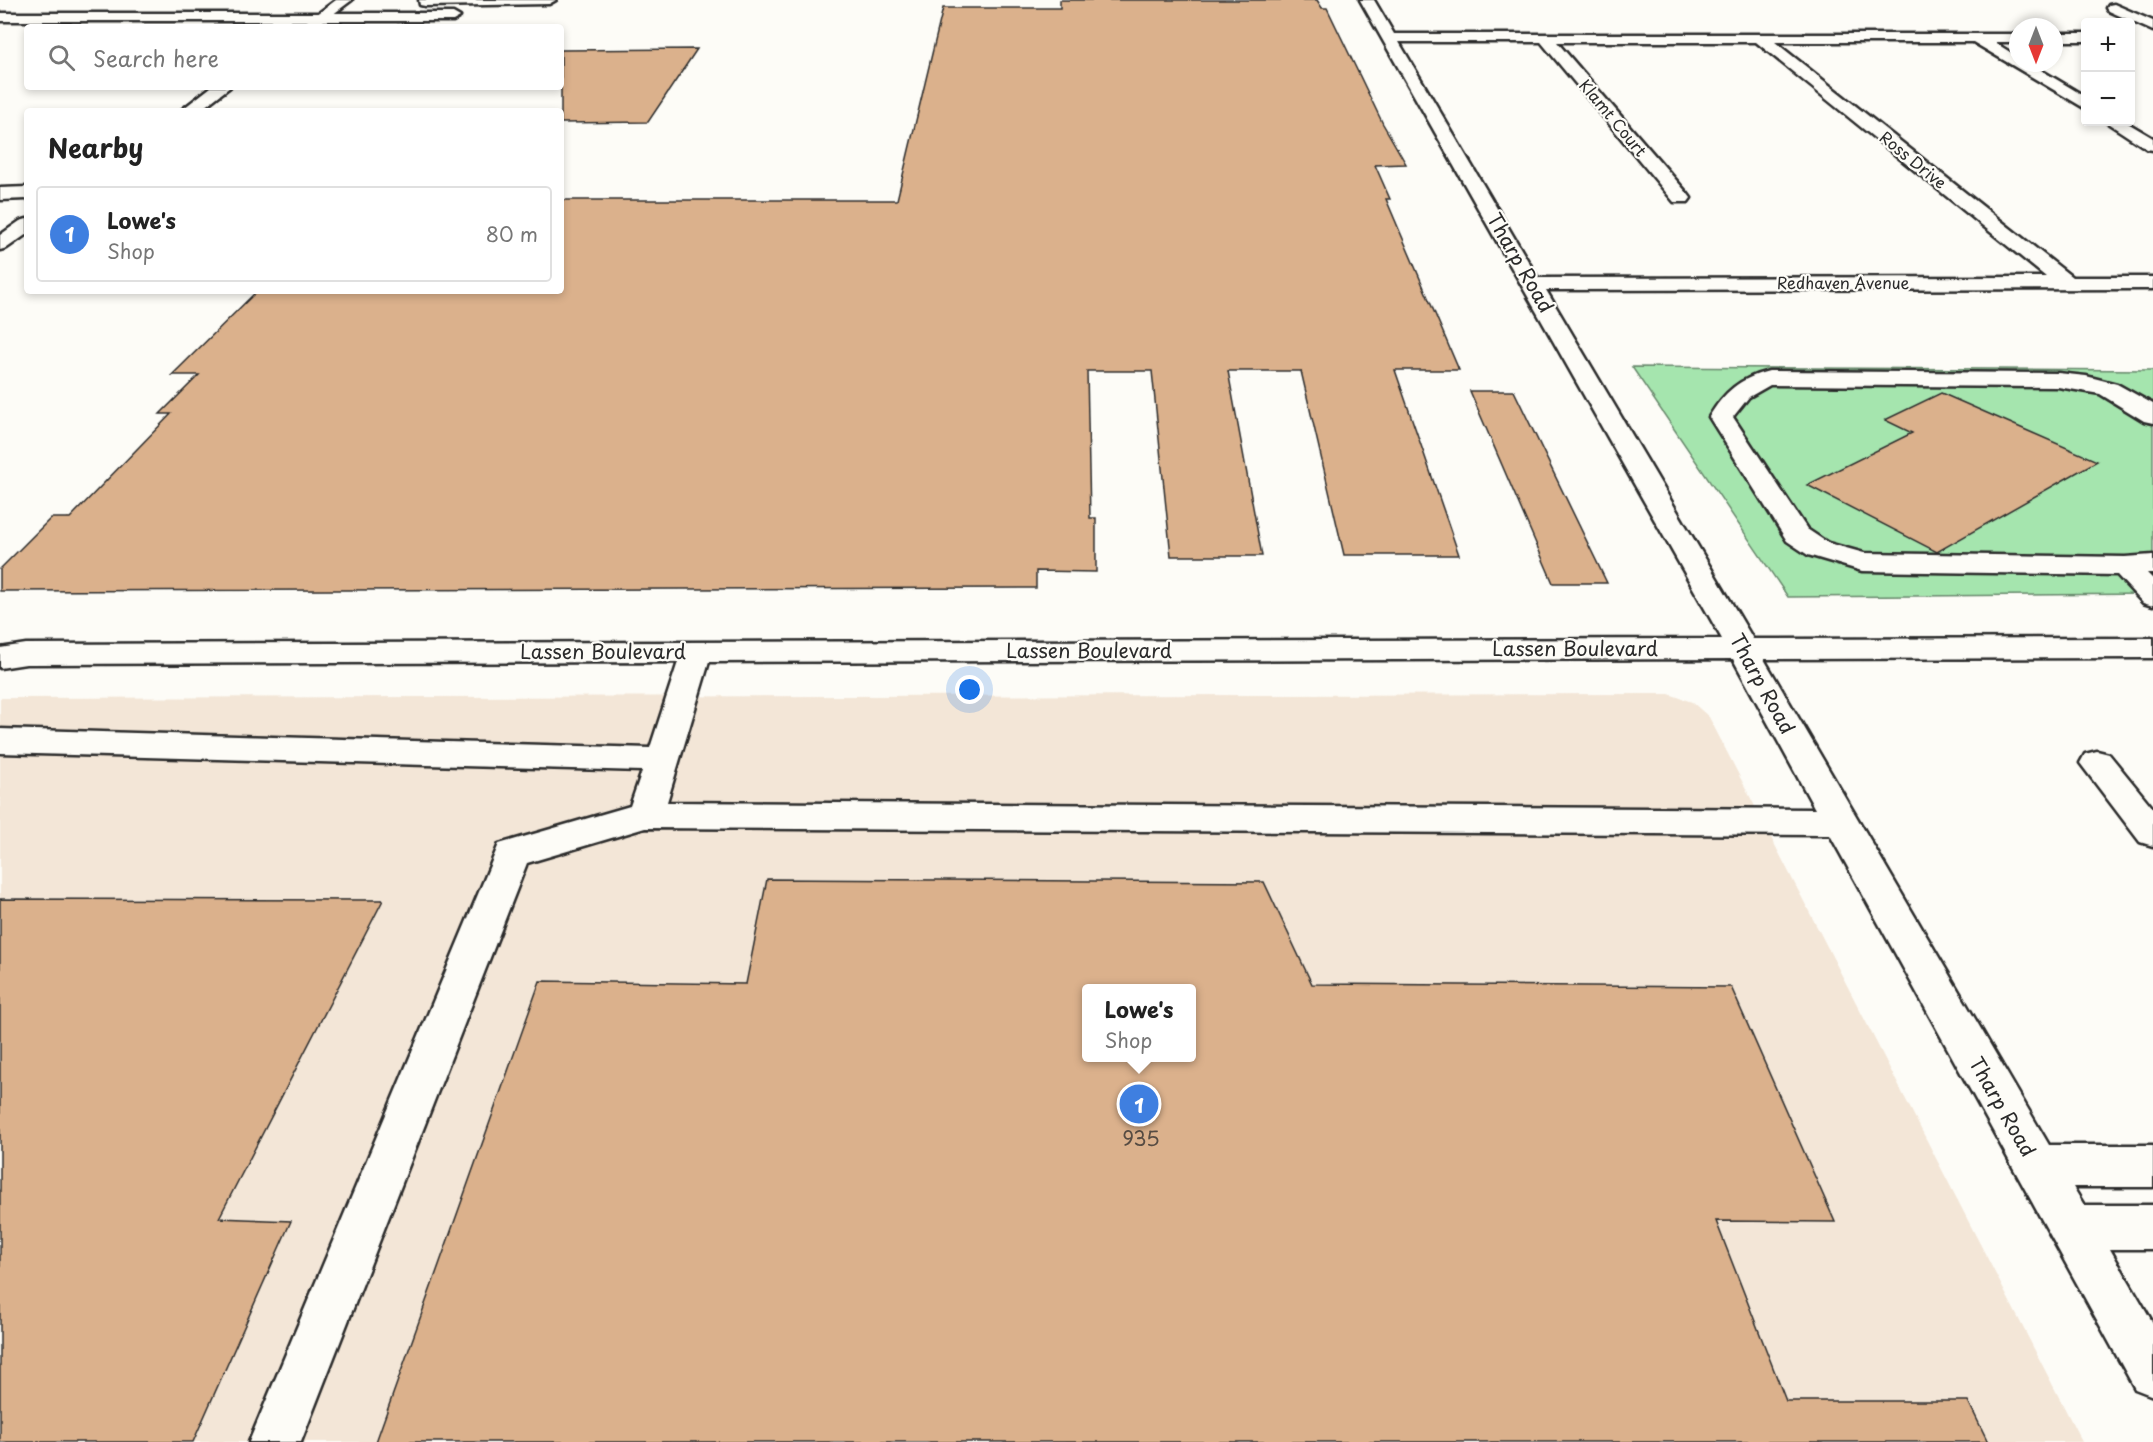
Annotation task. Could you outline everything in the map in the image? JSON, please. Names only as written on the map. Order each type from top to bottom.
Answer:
[{"type":"street","points":[[415,1],[549,0]]},
{"type":"street","name":"Tharp Road","points":[[1367,0],[1743,648],[2153,1371]]},
{"type":"street","points":[[311,24],[343,1],[364,2]]},
{"type":"street","points":[[2114,8],[2149,34]]},
{"type":"street","points":[[0,17],[453,17]]},
{"type":"street","points":[[2063,37],[2081,37]]},
{"type":"street","points":[[1389,38],[2009,38]]},
{"type":"street","name":"Klamt Court","points":[[1545,38],[1681,198]]},
{"type":"street","name":"Ross Drive","points":[[1760,38],[2067,283]]},
{"type":"street","points":[[1976,38],[2081,102]]},
{"type":"street","points":[[192,108],[218,90]]},
{"type":"street","points":[[2122,126],[2153,145]]},
{"type":"street","points":[[0,194],[24,193]]},
{"type":"street","points":[[0,244],[24,227]]},
{"type":"street","name":"Redhaven Avenue","points":[[1533,284],[2153,283]]},
{"type":"street","points":[[2153,416],[2130,399],[2093,383],[2058,380],[1769,378],[1755,381],[1743,390],[1732,399],[1721,417],[1797,535],[1818,549],[1862,562],[2139,565],[2153,597]]},
{"type":"street","name":"Lassen Boulevard","points":[[9,654],[2153,648]]},
{"type":"street","points":[[645,814],[698,652]]},
{"type":"street","points":[[0,741],[662,760]]},
{"type":"street","points":[[2097,764],[2153,833]]},
{"type":"street","points":[[275,1442],[512,854],[645,814],[1840,822]]},
{"type":"street","points":[[2036,1166],[2153,1166]]},
{"type":"street","points":[[2071,1227],[2153,1227]]},
{"type":"shaded area","points":[[1669,694],[1692,702],[1709,717],[2082,1442],[0,1442],[0,698]]},
{"type":"green space","points":[[1632,367],[2153,370],[2153,594],[1788,597]]},
{"type":"building","points":[[1060,0],[1317,0],[1322,8],[1327,8],[1383,124],[1406,164],[1375,165],[1390,199],[1386,199],[1459,370],[1395,370],[1459,555],[1344,555],[1301,371],[1228,371],[1262,556],[1171,556],[1152,371],[1087,371],[1090,518],[1096,518],[1096,572],[1036,571],[1036,588],[0,591],[0,569],[51,518],[70,518],[171,414],[160,414],[199,375],[172,375],[254,294],[564,294],[564,200],[897,200],[943,8],[1060,8]]},
{"type":"building","points":[[697,49],[648,122],[564,123],[561,90],[564,90],[564,50]]},
{"type":"building","points":[[1470,391],[1514,391],[1607,583],[1553,583]]},
{"type":"building","points":[[1941,393],[2097,461],[1937,552],[1807,485],[1912,433],[1885,420]]},
{"type":"building","points":[[767,879],[1264,882],[1312,984],[1731,987],[1835,1222],[1716,1221],[1786,1401],[1968,1401],[1988,1442],[376,1442],[540,981],[746,984]]},
{"type":"building","points":[[0,899],[383,900],[219,1218],[291,1221],[193,1442],[0,1442]]},
{"type":"place","name":"Lowe's","points":[[1139,1104]]}]
